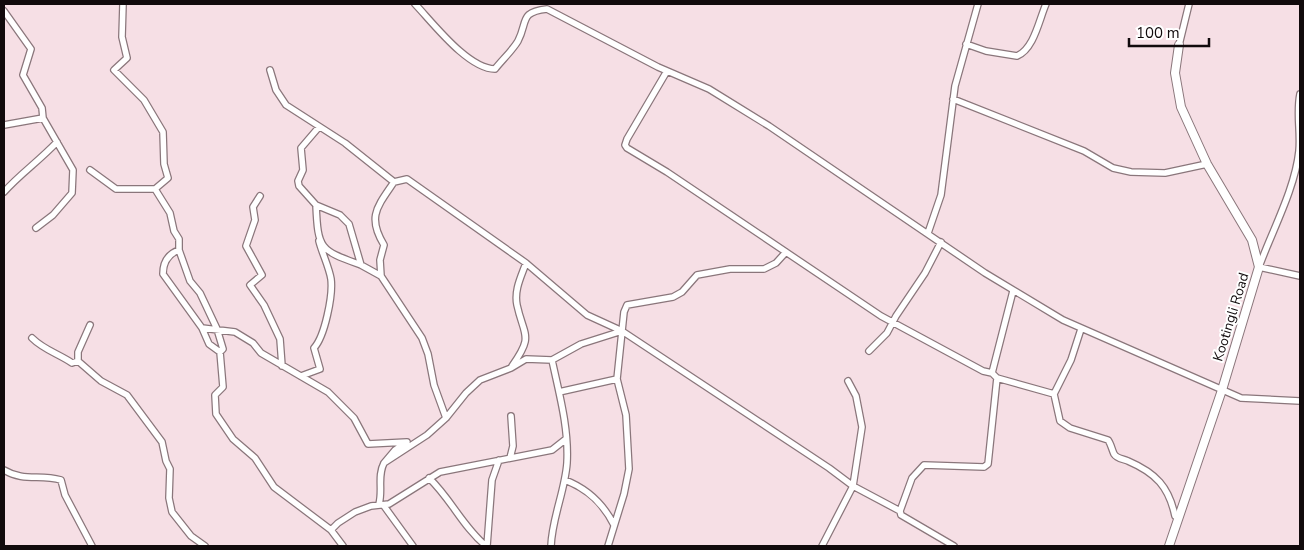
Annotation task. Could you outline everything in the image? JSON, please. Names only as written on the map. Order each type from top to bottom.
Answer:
[{"type":"street","points":[[90,170],[116,189],[155,189],[168,178],[164,164],[163,132],[144,100],[114,70],[126,58],[122,37],[123,4]]},
{"type":"street","points":[[414,4],[455,48],[473,62],[488,69],[495,69],[518,40],[524,18],[536,10],[547,9],[667,71],[709,90],[770,126],[1014,291],[1082,329],[1241,398],[1300,401]]},
{"type":"street","points":[[928,233],[941,195],[953,99],[978,4]]},
{"type":"street","points":[[966,44],[986,51],[1017,56],[1022,54],[1030,44],[1046,4]]},
{"type":"street","points":[[1179,45],[1189,4]]},
{"type":"street","points":[[4,11],[31,49],[22,74],[42,108],[43,118],[54,133],[73,170],[72,193],[53,215],[36,228]]},
{"type":"street","name":"Kootingli Road","points":[[1169,546],[1222,390],[1259,267],[1252,240],[1207,164],[1180,107],[1175,73],[1179,45]]},
{"type":"street","points":[[270,70],[276,90],[284,102],[359,153],[394,182]]},
{"type":"street","points":[[667,71],[627,139],[625,144],[627,148],[667,172],[893,323],[994,376],[1054,394]]},
{"type":"street","points":[[1300,94],[1298,158],[1286,200],[1259,267],[1300,276]]},
{"type":"street","points":[[953,99],[1084,151],[1113,168],[1131,172],[1165,173],[1207,164]]},
{"type":"street","points":[[4,125],[43,118]]},
{"type":"street","points":[[319,127],[301,148],[303,170],[298,181],[299,186],[316,206],[340,215],[349,224],[361,265]]},
{"type":"street","points":[[4,192],[18,177],[32,168],[57,142]]},
{"type":"street","points":[[381,276],[380,260],[384,245],[376,232],[374,219],[379,204],[394,182],[407,180],[526,263],[587,315],[622,331],[829,468],[853,486],[900,511]]},
{"type":"street","points":[[155,189],[170,213],[174,230],[179,239],[179,250],[190,281],[200,293],[217,329],[223,349],[220,352],[223,387],[215,395],[216,414],[233,439],[255,458],[274,487],[331,530],[343,546]]},
{"type":"street","points":[[260,196],[253,207],[255,220],[246,246],[262,275],[250,285],[264,305],[280,339],[282,366]]},
{"type":"street","points":[[301,376],[320,369],[314,348],[320,342],[327,316],[331,279],[319,241],[316,206]]},
{"type":"street","points":[[319,241],[329,254],[361,265],[381,276],[422,338],[428,354],[434,385],[446,418]]},
{"type":"street","points":[[869,351],[887,333],[925,273],[941,242]]},
{"type":"street","points":[[179,250],[170,253],[163,266],[163,274],[202,328],[208,344],[220,352]]},
{"type":"street","points":[[608,546],[628,480],[630,457],[626,415],[617,379],[627,304],[673,298],[682,292],[697,275],[730,269],[764,269],[776,263],[786,252]]},
{"type":"street","points":[[511,368],[524,349],[527,333],[517,304],[518,284],[526,263]]},
{"type":"street","points":[[954,546],[901,516],[900,511],[912,478],[924,465],[984,467],[988,464],[994,376],[1014,291]]},
{"type":"street","points":[[90,325],[78,352],[78,361],[101,381],[127,395],[162,442],[166,461],[170,469],[169,498],[172,512],[191,536],[205,546]]},
{"type":"street","points":[[202,328],[235,332],[250,341],[261,353],[328,392],[354,418],[368,444],[407,442],[395,450],[380,471],[381,505],[413,546]]},
{"type":"street","points":[[1082,329],[1071,360],[1054,394],[1060,421],[1070,428],[1108,440],[1114,454],[1119,458],[1141,467],[1154,476],[1165,487],[1171,498],[1175,516],[1178,518]]},
{"type":"street","points":[[384,463],[428,435],[480,380],[511,368],[526,359],[552,360],[581,344],[622,331]]},
{"type":"street","points":[[32,338],[42,347],[58,354],[72,364],[78,361]]},
{"type":"street","points":[[552,360],[566,439],[565,480],[552,531],[552,546]]},
{"type":"street","points":[[559,392],[617,379]]},
{"type":"street","points":[[822,546],[853,486],[862,427],[856,396],[848,381]]},
{"type":"street","points":[[510,458],[513,446],[511,416]]},
{"type":"street","points":[[331,530],[355,512],[381,505],[446,470],[552,450],[566,439]]},
{"type":"street","points":[[486,546],[492,480],[499,460]]},
{"type":"street","points":[[4,470],[17,478],[48,476],[61,480],[65,495],[92,546]]},
{"type":"street","points":[[429,478],[472,534],[486,546]]},
{"type":"street","points":[[565,480],[594,497],[608,513],[614,525]]}]
